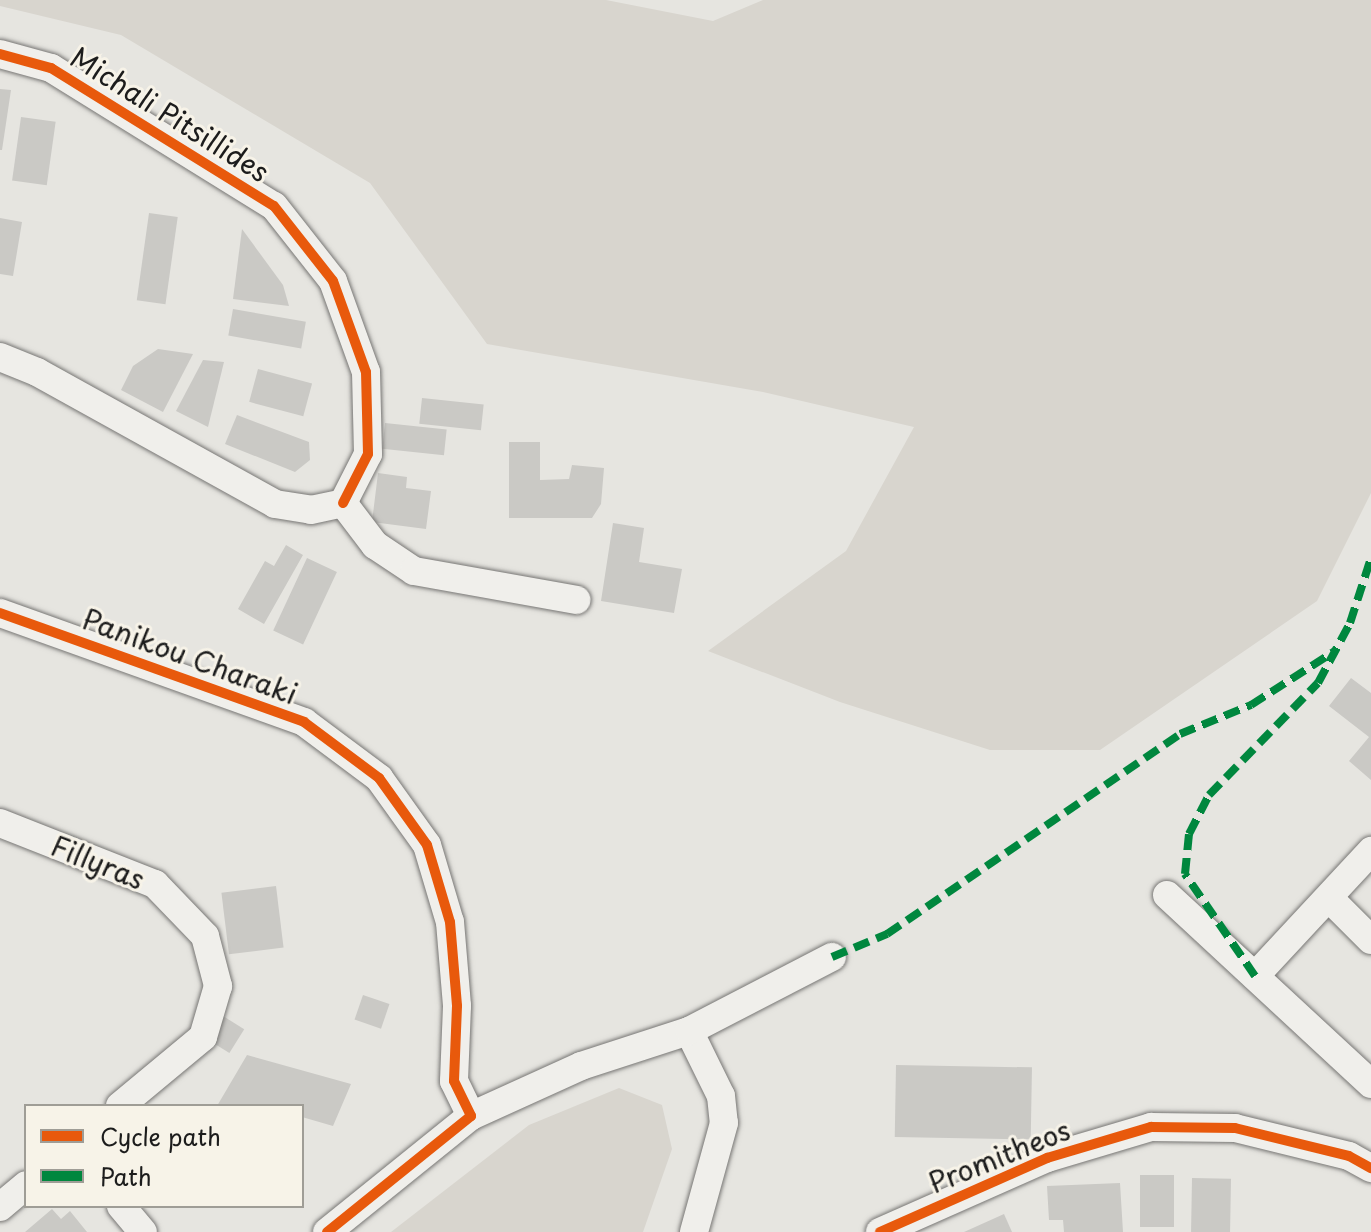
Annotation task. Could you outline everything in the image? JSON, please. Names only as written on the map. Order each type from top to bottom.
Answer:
[{"type":"street","name":"Michali Pitsillides","points":[[0,54],[51,68],[274,206],[333,281],[366,372],[368,454],[343,503]]},
{"type":"street","points":[[0,357],[37,372],[275,504],[311,510],[343,503],[375,545],[414,571],[576,600]]},
{"type":"street","name":"Panikou Charaki","points":[[0,613],[304,722],[379,778],[427,845],[450,922],[457,1006],[454,1081],[471,1116]]},
{"type":"street","name":"Fillyras","points":[[0,823],[155,884],[205,936],[218,986],[203,1037],[122,1104]]},
{"type":"street","points":[[1255,976],[1330,899],[1371,851]]},
{"type":"street","points":[[1167,895],[1371,1084]]},
{"type":"street","points":[[1330,899],[1371,940]]},
{"type":"street","points":[[327,1232],[471,1116],[581,1066],[689,1031],[832,957]]},
{"type":"street","points":[[689,1031],[721,1096],[724,1123],[694,1232]]},
{"type":"street","name":"Promitheos","points":[[880,1232],[1047,1158],[1151,1127],[1235,1128],[1349,1156],[1371,1168]]},
{"type":"street","points":[[0,1207],[24,1187]]},
{"type":"street","points":[[123,1208],[143,1232]]},
{"type":"shaded area","points":[[0,0],[606,0],[713,21],[763,0],[1371,0],[1371,493],[1317,601],[1100,750],[990,750],[840,702],[708,651],[846,551],[914,427],[763,392],[487,344],[370,183],[121,35],[0,6]]},
{"type":"shaded area","points":[[619,1088],[662,1105],[672,1149],[643,1232],[391,1232],[529,1125]]},
{"type":"building","points":[[0,89],[11,90],[2,150],[0,150]]},
{"type":"building","points":[[21,117],[56,122],[47,185],[12,180]]},
{"type":"building","points":[[149,213],[178,217],[165,304],[137,300]]},
{"type":"building","points":[[0,218],[22,222],[13,276],[0,274]]},
{"type":"building","points":[[242,229],[283,285],[289,306],[233,299]]},
{"type":"building","points":[[233,309],[306,322],[301,348],[228,336]]},
{"type":"building","points":[[158,349],[193,354],[163,412],[121,390],[133,366]]},
{"type":"building","points":[[203,360],[224,362],[208,427],[176,411]]},
{"type":"building","points":[[258,369],[312,383],[303,416],[249,402]]},
{"type":"building","points":[[422,398],[484,404],[481,430],[419,424]]},
{"type":"building","points":[[237,415],[309,442],[310,460],[295,472],[225,444]]},
{"type":"building","points":[[385,423],[447,429],[444,455],[382,449]]},
{"type":"building","points":[[509,442],[540,442],[540,480],[569,479],[572,465],[604,468],[601,504],[592,518],[509,518]]},
{"type":"building","points":[[378,473],[407,477],[406,488],[431,491],[426,529],[372,522]]},
{"type":"building","points":[[613,523],[644,528],[639,562],[682,569],[674,613],[601,601]]},
{"type":"building","points":[[286,545],[303,555],[264,624],[238,609],[265,561],[274,566]]},
{"type":"building","points":[[307,558],[337,572],[303,644],[273,631]]},
{"type":"building","points":[[1351,678],[1371,693],[1371,780],[1349,761],[1369,737],[1329,706]]},
{"type":"building","points":[[276,886],[284,948],[229,954],[221,893]]},
{"type":"building","points":[[363,995],[389,1004],[381,1029],[355,1020]]},
{"type":"building","points":[[223,1016],[244,1029],[229,1053],[208,1040]]},
{"type":"building","points":[[247,1055],[351,1084],[333,1126],[304,1118],[304,1104],[218,1104]]},
{"type":"building","points":[[896,1065],[1032,1067],[1031,1139],[895,1137]]},
{"type":"building","points":[[1140,1175],[1174,1175],[1174,1227],[1140,1227]]},
{"type":"building","points":[[1192,1178],[1231,1179],[1230,1232],[1191,1232]]},
{"type":"building","points":[[1120,1183],[1123,1232],[1064,1232],[1063,1220],[1049,1220],[1047,1186]]},
{"type":"building","points":[[52,1209],[61,1219],[70,1211],[87,1232],[25,1232]]},
{"type":"building","points":[[1004,1214],[1012,1232],[964,1232]]},
{"type":"marked path","points":[[1255,976],[1185,874],[1189,834],[1209,795],[1318,683],[1350,623],[1371,558]]},
{"type":"marked path","points":[[832,957],[887,934],[1180,734],[1251,705],[1335,651]]},
{"type":"cycle path","points":[[0,54],[51,68],[274,206],[333,281],[366,372],[368,454],[343,503]]},
{"type":"cycle path","points":[[0,613],[304,722],[379,778],[427,845],[450,922],[457,1006],[454,1081],[471,1116],[327,1232]]},
{"type":"cycle path","points":[[880,1232],[1047,1158],[1151,1127],[1235,1128],[1349,1156],[1371,1168]]}]
